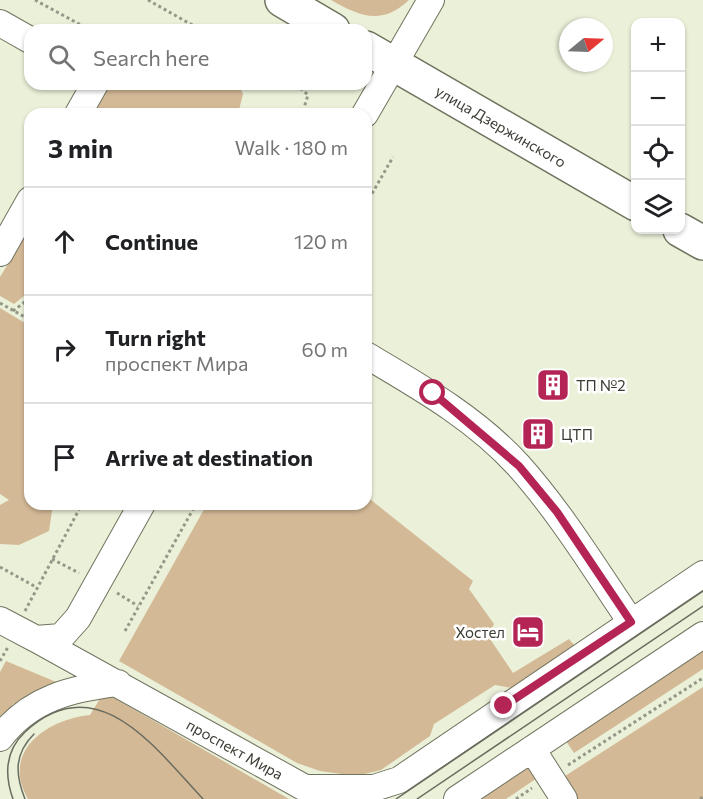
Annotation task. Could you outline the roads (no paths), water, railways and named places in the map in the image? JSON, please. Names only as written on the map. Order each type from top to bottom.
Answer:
[{"type":"main road","points":[[282,0],[323,24]]},
{"type":"main road","name":"улица Дзержинского","points":[[372,52],[631,201]]},
{"type":"main road","points":[[685,233],[703,243]]},
{"type":"street","points":[[369,108],[432,0]]},
{"type":"street","points":[[0,23],[24,37]]},
{"type":"street","points":[[81,108],[92,90]]},
{"type":"street","points":[[0,253],[24,211]]},
{"type":"street","points":[[372,358],[433,393],[519,466],[557,512],[631,622]]},
{"type":"street","points":[[36,639],[60,637],[78,618],[139,510]]},
{"type":"street","name":"проспект Мира","points":[[0,620],[77,660],[304,788],[374,788],[399,780],[703,574]]},
{"type":"street","points":[[77,660],[78,618]]},
{"type":"street","points":[[456,799],[703,635]]},
{"type":"street","points":[[0,738],[40,701],[90,686],[118,683]]},
{"type":"street","points":[[532,749],[564,799]]},
{"type":"tram line","points":[[396,799],[703,591]]},
{"type":"tram line","points":[[417,799],[703,606]]},
{"type":"tram line","points":[[13,799],[8,781],[8,763],[18,739],[51,714],[77,707],[101,711],[123,722],[145,738],[203,799]]},
{"type":"tram line","points":[[25,799],[19,781],[18,765],[23,749],[34,734]]},
{"type":"place","name":"ТП №2","points":[[553,385]]},
{"type":"place","name":"ЦТП","points":[[538,434]]},
{"type":"place","name":"Хостел","points":[[528,632]]}]
